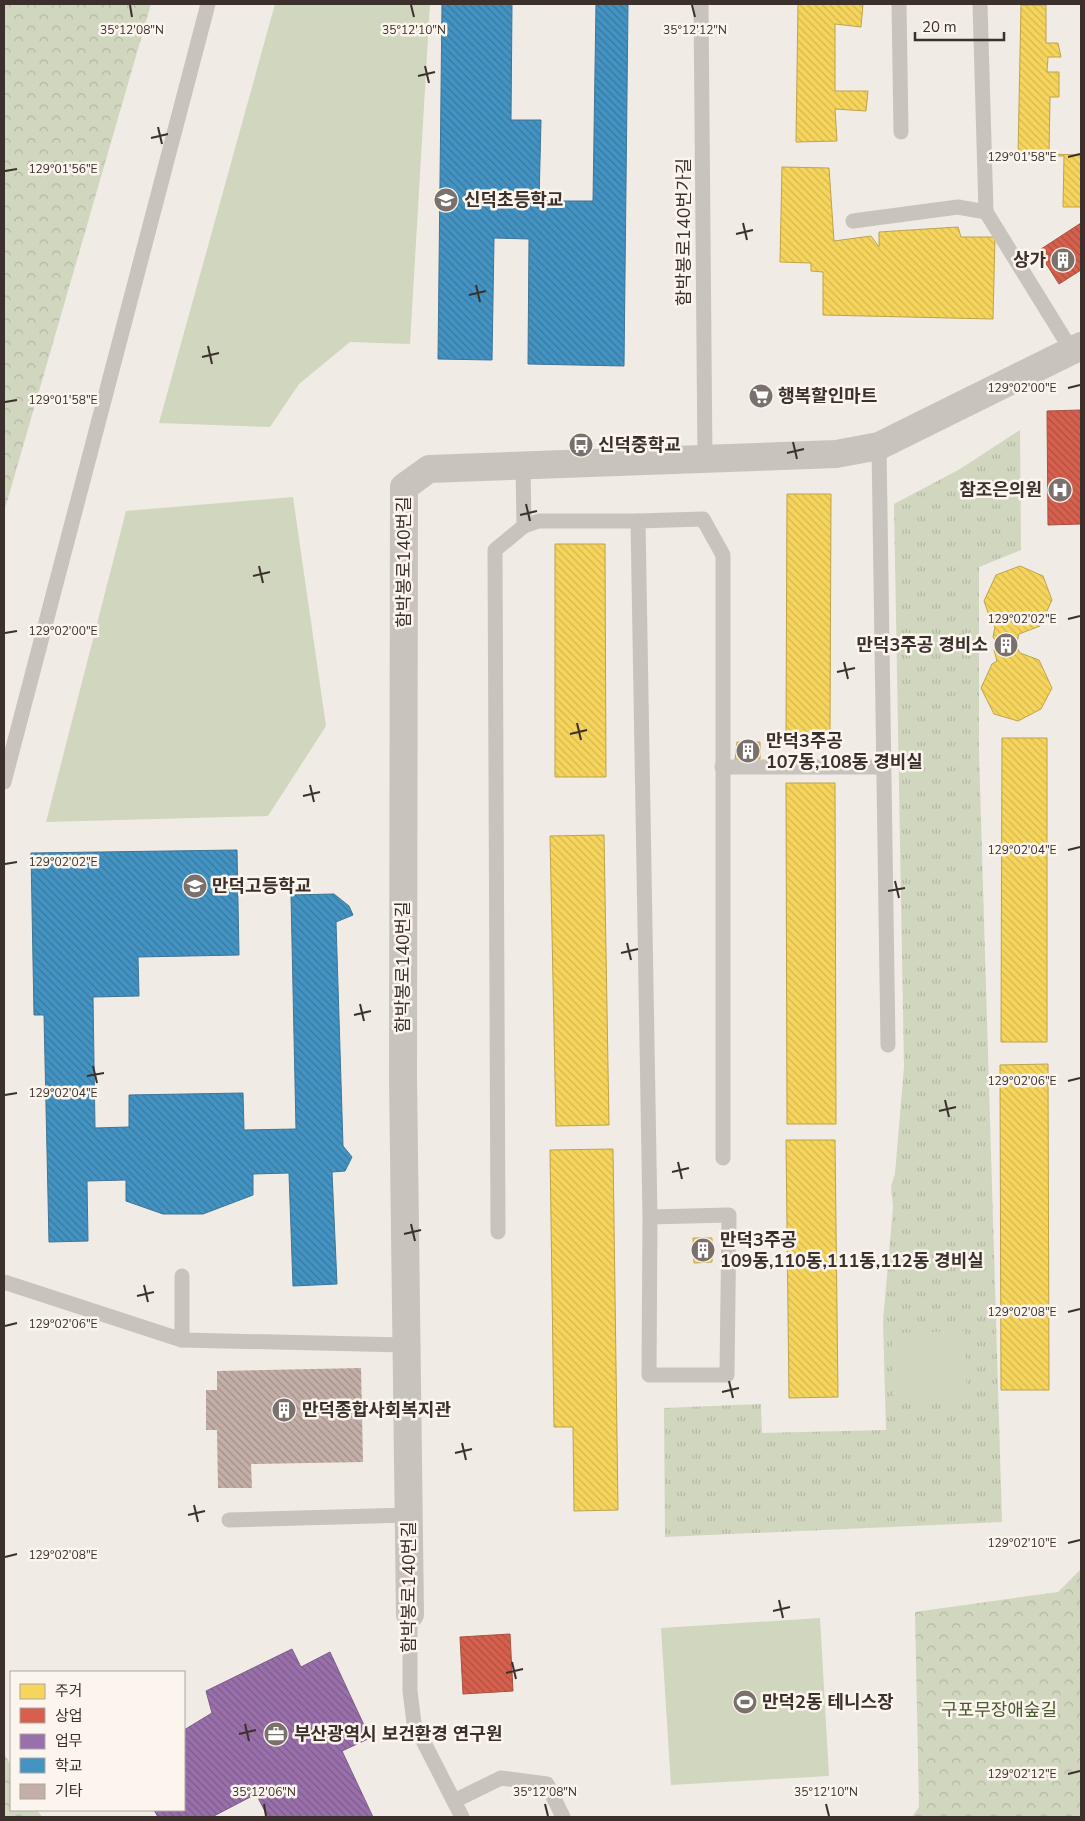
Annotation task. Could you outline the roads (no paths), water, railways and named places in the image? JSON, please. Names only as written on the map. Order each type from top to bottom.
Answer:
[{"type":"street","name":"함박봉로140번길","points":[[410,1614],[403,1087],[404,487],[429,469],[523,464],[705,461],[836,454],[879,446],[1077,348]]},
{"type":"lane","points":[[4,782],[208,4]]},
{"type":"lane","name":"함박봉로140번가길","points":[[701,4],[705,461]]},
{"type":"lane","points":[[899,4],[902,132]]},
{"type":"lane","points":[[980,4],[986,212],[1077,348]]},
{"type":"lane","points":[[853,221],[958,207],[986,212]]},
{"type":"lane","points":[[879,446],[888,1045]]},
{"type":"lane","points":[[523,464],[524,526]]},
{"type":"lane","points":[[498,1232],[495,550],[524,526],[540,522],[703,519],[722,555],[723,1158]]},
{"type":"lane","points":[[638,521],[650,1217],[649,1375],[727,1375],[728,1215],[650,1217]]},
{"type":"lane","points":[[722,768],[884,767]]},
{"type":"lane","points":[[182,1276],[182,1340]]},
{"type":"lane","points":[[4,1282],[182,1340],[405,1345]]},
{"type":"lane","points":[[228,1520],[409,1515]]},
{"type":"lane","name":"함박봉로140번길","points":[[410,1614],[410,1691],[414,1723],[462,1817]]},
{"type":"lane","points":[[454,1801],[501,1778],[547,1784],[563,1817]]},
{"type":"place","name":"신덕초등학교","points":[[446,200]]},
{"type":"place","name":"상가","points":[[1063,260]]},
{"type":"place","name":"행복할인마트","points":[[761,396]]},
{"type":"place","name":"신덕중학교","points":[[581,445]]},
{"type":"place","name":"참조은의원","points":[[1060,490]]},
{"type":"place","name":"만덕3주공 경비소","points":[[1006,645]]},
{"type":"place","name":"만덕3주공 107동,108동 경비실","points":[[748,751]]},
{"type":"place","name":"만덕고등학교","points":[[195,886]]},
{"type":"place","name":"만덕3주공 109동,110동,111동,112동 경비실","points":[[703,1250]]},
{"type":"place","name":"만덕종합사회복지관","points":[[284,1410]]},
{"type":"place","name":"만덕2동 테니스장","points":[[745,1702]]},
{"type":"place","name":"부산광역시 보건환경 연구원","points":[[276,1734]]},
{"type":"park label","name":"구포무장애숲길","points":[[999,1710]]}]
